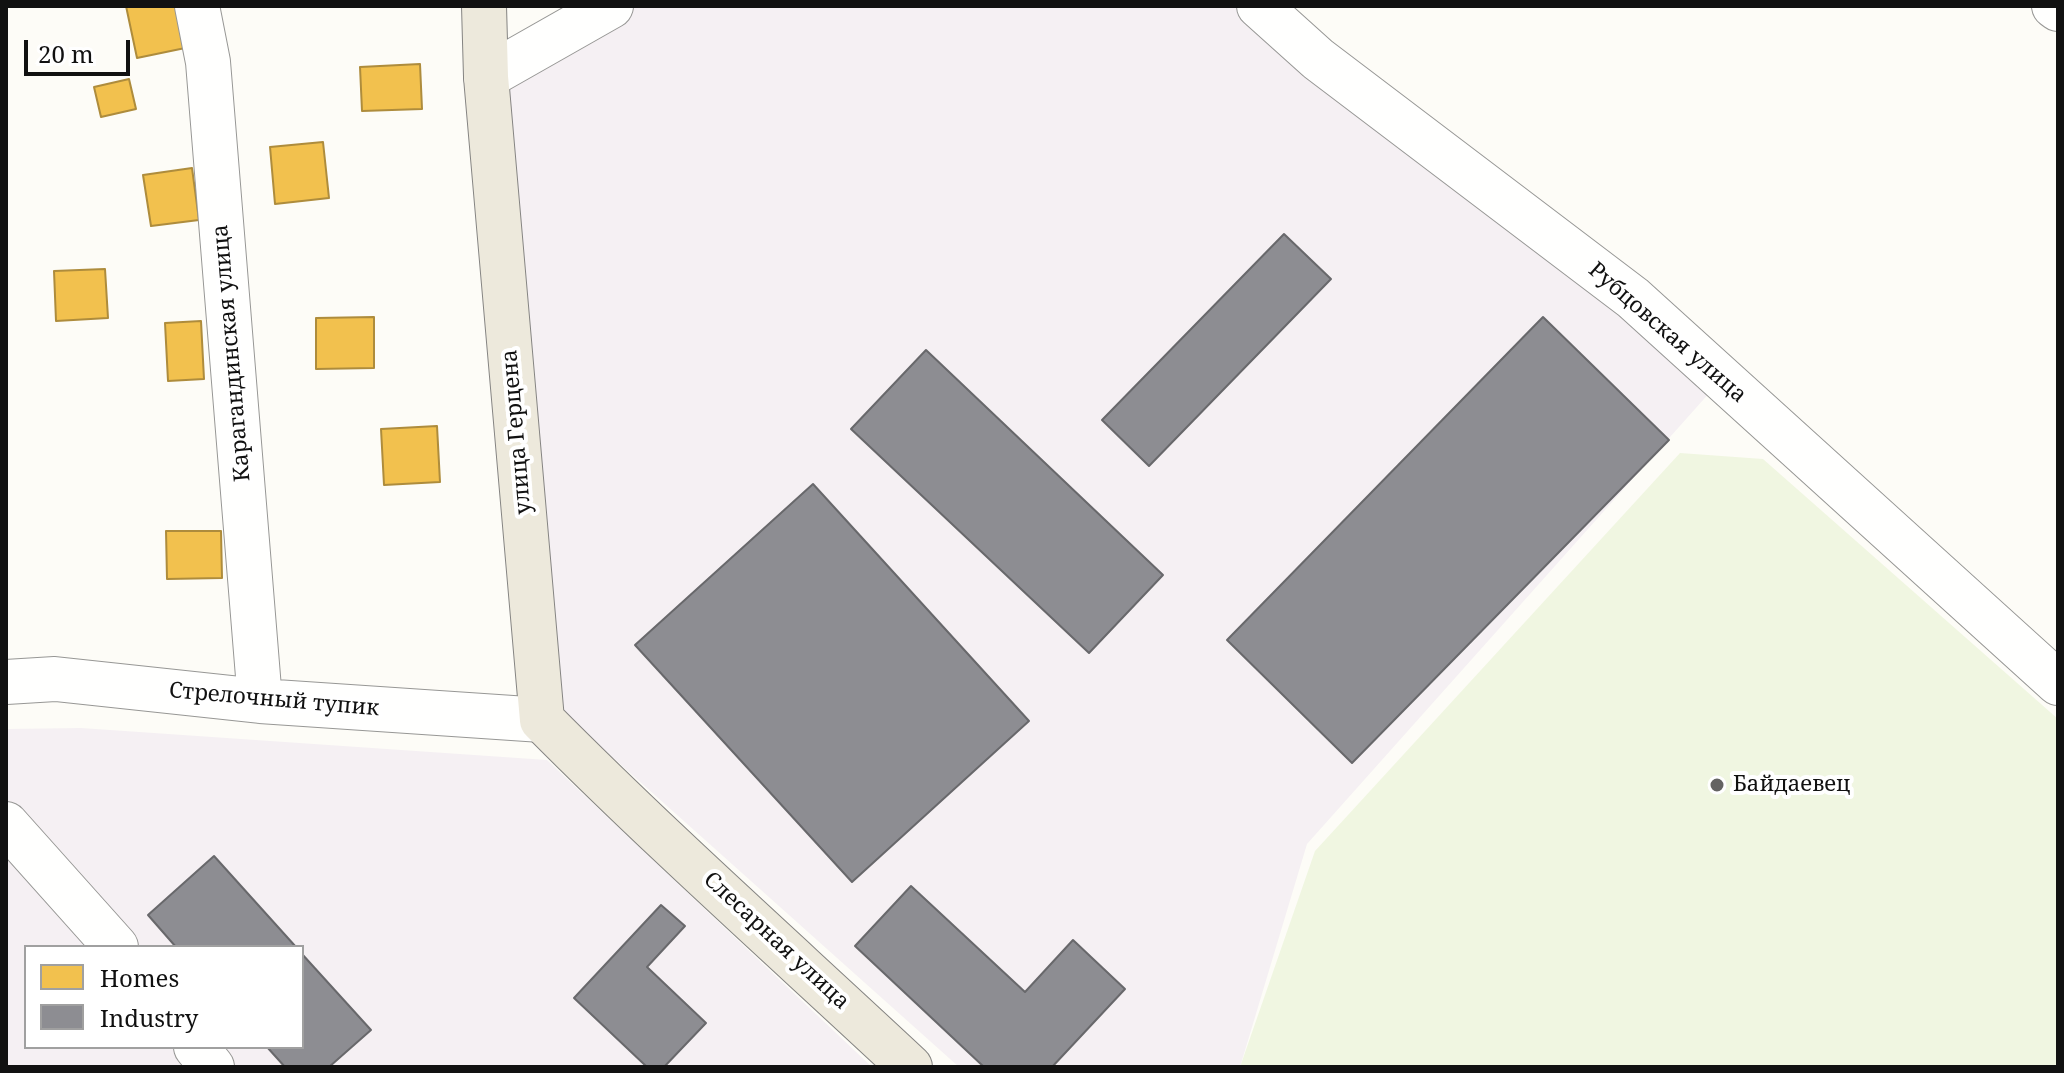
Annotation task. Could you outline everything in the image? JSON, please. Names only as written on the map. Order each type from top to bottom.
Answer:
[{"type":"main road","name":"улица Герцена","points":[[484,6],[486,77],[542,720]]},
{"type":"main road","name":"Слесарная улица","points":[[542,720],[639,818],[910,1067]]},
{"type":"street","name":"Карагандинская улица","points":[[197,6],[208,62],[260,701]]},
{"type":"street","points":[[486,77],[611,6]]},
{"type":"street","name":"Рубцовская улица","points":[[1259,6],[1318,59],[1633,298],[2058,683]]},
{"type":"street","name":"Стрелочный тупик","points":[[6,682],[55,679],[260,701],[542,720]]},
{"type":"street","points":[[6,824],[114,945]]},
{"type":"street","points":[[198,1049],[212,1067]]},
{"type":"shaded area","points":[[610,6],[1265,6],[1720,381],[1307,844],[1240,1067],[959,1067],[544,696],[495,68]]},
{"type":"shaded area","points":[[81,728],[547,760],[872,1067],[6,1067],[6,729]]},
{"type":"green space","name":"Байдаевец","points":[[1680,453],[1763,459],[2058,719],[2058,1067],[1240,1067],[1315,851]]},
{"type":"building: Homes","points":[[126,6],[181,6],[190,47],[137,58]]},
{"type":"building: Homes","points":[[420,64],[422,109],[362,111],[360,67]]},
{"type":"building: Homes","points":[[129,79],[136,109],[101,117],[94,87]]},
{"type":"building: Homes","points":[[323,142],[329,198],[275,204],[270,147]]},
{"type":"building: Homes","points":[[192,168],[199,220],[151,226],[143,175]]},
{"type":"building: Homes","points":[[105,269],[108,318],[56,321],[54,271]]},
{"type":"building: Homes","points":[[374,317],[374,368],[316,369],[316,318]]},
{"type":"building: Homes","points":[[201,321],[204,379],[168,381],[165,323]]},
{"type":"building: Homes","points":[[437,426],[440,482],[384,485],[381,429]]},
{"type":"building: Homes","points":[[166,531],[221,531],[222,578],[167,579]]},
{"type":"building: Industry","points":[[1284,234],[1331,279],[1149,466],[1102,420]]},
{"type":"building: Industry","points":[[1543,317],[1669,440],[1352,763],[1227,640]]},
{"type":"building: Industry","points":[[926,350],[1163,575],[1089,653],[851,429]]},
{"type":"building: Industry","points":[[813,484],[1029,721],[852,882],[635,645]]},
{"type":"building: Industry","points":[[214,856],[294,945],[174,945],[148,915]]},
{"type":"building: Industry","points":[[911,886],[1025,992],[1073,940],[1125,989],[1052,1067],[984,1067],[855,946]]},
{"type":"building: Industry","points":[[661,905],[685,926],[647,967],[706,1023],[664,1067],[647,1067],[574,998]]},
{"type":"building: Industry","points":[[304,956],[371,1030],[329,1067],[285,1067],[269,1049],[304,1049]]},
{"type":"place","name":"Байдаевец","points":[[1717,785]]}]
